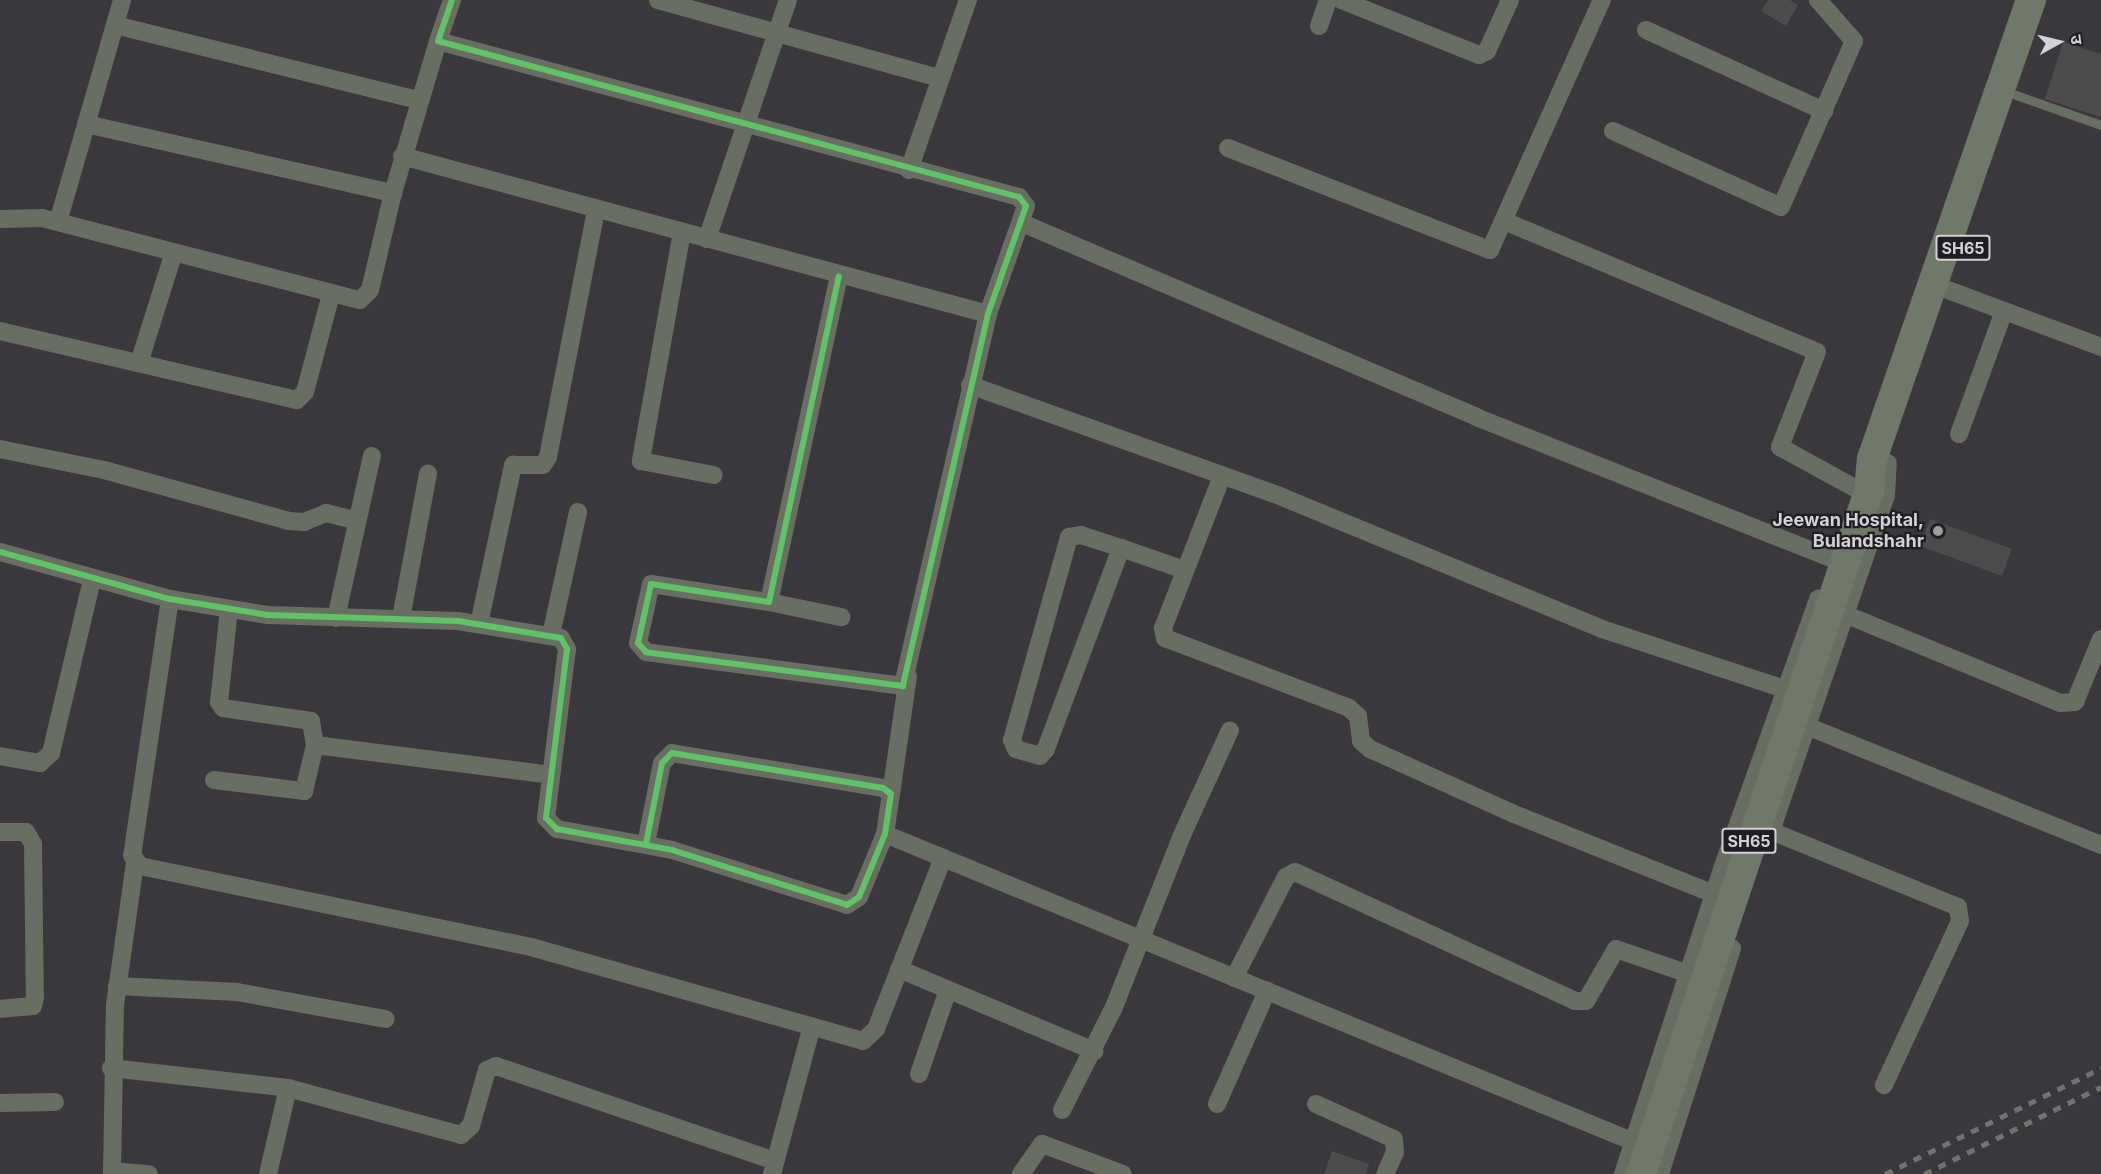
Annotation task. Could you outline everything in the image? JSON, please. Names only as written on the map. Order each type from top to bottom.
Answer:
[{"type":"main road","name":"SH65","points":[[1880,461],[2031,0]]},
{"type":"main road","name":"SH65","points":[[1641,1174],[1862,489],[1880,461],[1948,290],[2049,0]]},
{"type":"street","points":[[0,219],[29,216],[58,222],[360,300],[366,297],[402,156],[451,0]]},
{"type":"street","points":[[658,0],[940,78]]},
{"type":"street","points":[[708,239],[788,0]]},
{"type":"street","points":[[909,170],[968,0]]},
{"type":"street","points":[[1319,26],[1328,0]]},
{"type":"street","points":[[1341,0],[1479,55],[1487,51],[1510,0]]},
{"type":"street","points":[[1228,148],[1481,251],[1493,248],[1602,0]]},
{"type":"street","points":[[1613,131],[1778,208],[1854,41],[1818,0]]},
{"type":"street","points":[[58,222],[115,25],[116,2]]},
{"type":"street","points":[[115,25],[419,100]]},
{"type":"street","points":[[1646,30],[1824,111]]},
{"type":"street","points":[[1,557],[170,599],[229,609],[336,618],[401,618],[479,624],[561,638],[567,649],[546,818],[551,827],[646,844],[847,905],[859,897],[885,834],[908,674],[970,385],[988,314],[1022,223],[1026,206],[1019,197],[746,127],[438,41]]},
{"type":"street","points":[[86,124],[393,193]]},
{"type":"street","points":[[402,156],[839,276],[988,314]]},
{"type":"street","points":[[479,624],[513,465],[543,465],[548,457],[596,209]]},
{"type":"street","points":[[1504,221],[1817,352],[1780,447],[1862,489],[1831,558],[1785,689],[1714,894],[1623,1174]]},
{"type":"street","points":[[1022,223],[1476,417],[1831,558]]},
{"type":"street","points":[[682,232],[641,461],[714,475]]},
{"type":"street","points":[[139,363],[174,252]]},
{"type":"street","points":[[769,602],[839,276]]},
{"type":"street","points":[[1948,290],[2101,347]]},
{"type":"street","points":[[0,331],[297,400],[305,392],[331,294]]},
{"type":"street","points":[[1959,434],[2004,311]]},
{"type":"street","points":[[970,385],[1222,476],[1574,619],[1785,689]]},
{"type":"street","points":[[0,449],[104,470],[289,521],[304,522],[326,513],[357,521]]},
{"type":"street","points":[[336,618],[372,456]]},
{"type":"street","points":[[1660,1174],[1771,831],[1809,727],[1886,496],[1880,461]]},
{"type":"street","points":[[401,618],[428,474]]},
{"type":"street","points":[[1222,476],[1162,628],[1165,638],[1349,708],[1358,716],[1358,736],[1370,749],[1514,814],[1714,894]]},
{"type":"street","points":[[551,635],[578,512]]},
{"type":"street","points":[[1121,548],[1046,749],[1040,756],[1016,749],[1012,740],[1069,537],[1080,535],[1121,548],[1185,570]]},
{"type":"street","points":[[0,756],[40,763],[51,753],[92,580]]},
{"type":"street","points":[[841,617],[656,583],[649,589],[638,644],[646,652],[897,688],[903,686],[908,674]]},
{"type":"street","points":[[149,1174],[112,1173],[111,1068],[117,987],[135,863],[132,855],[170,599]]},
{"type":"street","points":[[214,780],[304,791],[315,745],[311,721],[220,706],[229,609]]},
{"type":"street","points":[[1847,615],[2060,703],[2075,702],[2101,639]]},
{"type":"street","points":[[1809,727],[2101,845]]},
{"type":"street","points":[[1062,1110],[1094,1051],[1230,730]]},
{"type":"street","points":[[315,745],[551,775]]},
{"type":"street","points":[[646,844],[662,764],[672,753],[883,788],[891,794]]},
{"type":"street","points":[[1771,831],[1958,907],[1960,921],[1884,1085]]},
{"type":"street","points":[[0,832],[26,832],[33,844],[35,997],[33,1006],[0,1009]]},
{"type":"street","points":[[885,834],[1140,941],[1634,1142]]},
{"type":"street","points":[[135,863],[439,924],[812,1026],[851,1040],[871,1036],[943,858]]},
{"type":"street","points":[[1234,978],[1286,877],[1295,872],[1575,1001],[1586,1001],[1616,949],[1689,974]]},
{"type":"street","points":[[899,969],[1094,1051]]},
{"type":"street","points":[[117,987],[237,992],[386,1019]]},
{"type":"street","points":[[920,1074],[948,990]]},
{"type":"street","points":[[1217,1104],[1267,991]]},
{"type":"street","points":[[111,1068],[288,1088],[461,1135],[471,1125],[487,1070],[496,1066],[773,1167],[812,1026]]},
{"type":"street","points":[[268,1174],[288,1088]]},
{"type":"street","points":[[0,1103],[55,1102]]},
{"type":"street","points":[[1316,1104],[1394,1140],[1395,1152],[1385,1174]]},
{"type":"street","points":[[1021,1174],[1042,1144],[1123,1174]]},
{"type":"lane","points":[[2016,95],[2101,124]]},
{"type":"building","points":[[1768,0],[1790,0],[1798,5],[1786,26],[1761,11]]},
{"type":"building","points":[[2063,42],[2101,54],[2101,117],[2045,99]]},
{"type":"building","points":[[1930,519],[2012,549],[2002,576],[1920,546]]},
{"type":"building","points":[[1332,1151],[1369,1164],[1366,1174],[1324,1174]]},
{"type":"railway","points":[[1885,1174],[2101,1068]]},
{"type":"railway","points":[[1924,1174],[2101,1087]]},
{"type":"cycle path","points":[[452,0],[438,41],[1019,197],[1026,206],[988,314],[903,686],[646,652],[638,643],[651,584],[769,602],[839,276]]},
{"type":"cycle path","points":[[0,552],[170,599],[268,615],[458,621],[561,638],[567,649],[546,818],[557,829],[672,850],[847,905],[859,897],[885,834],[891,794],[883,788],[672,753],[662,763],[646,844]]},
{"type":"place","name":"Jeewan Hospital, Bulandshahr","points":[[1938,531]]}]
